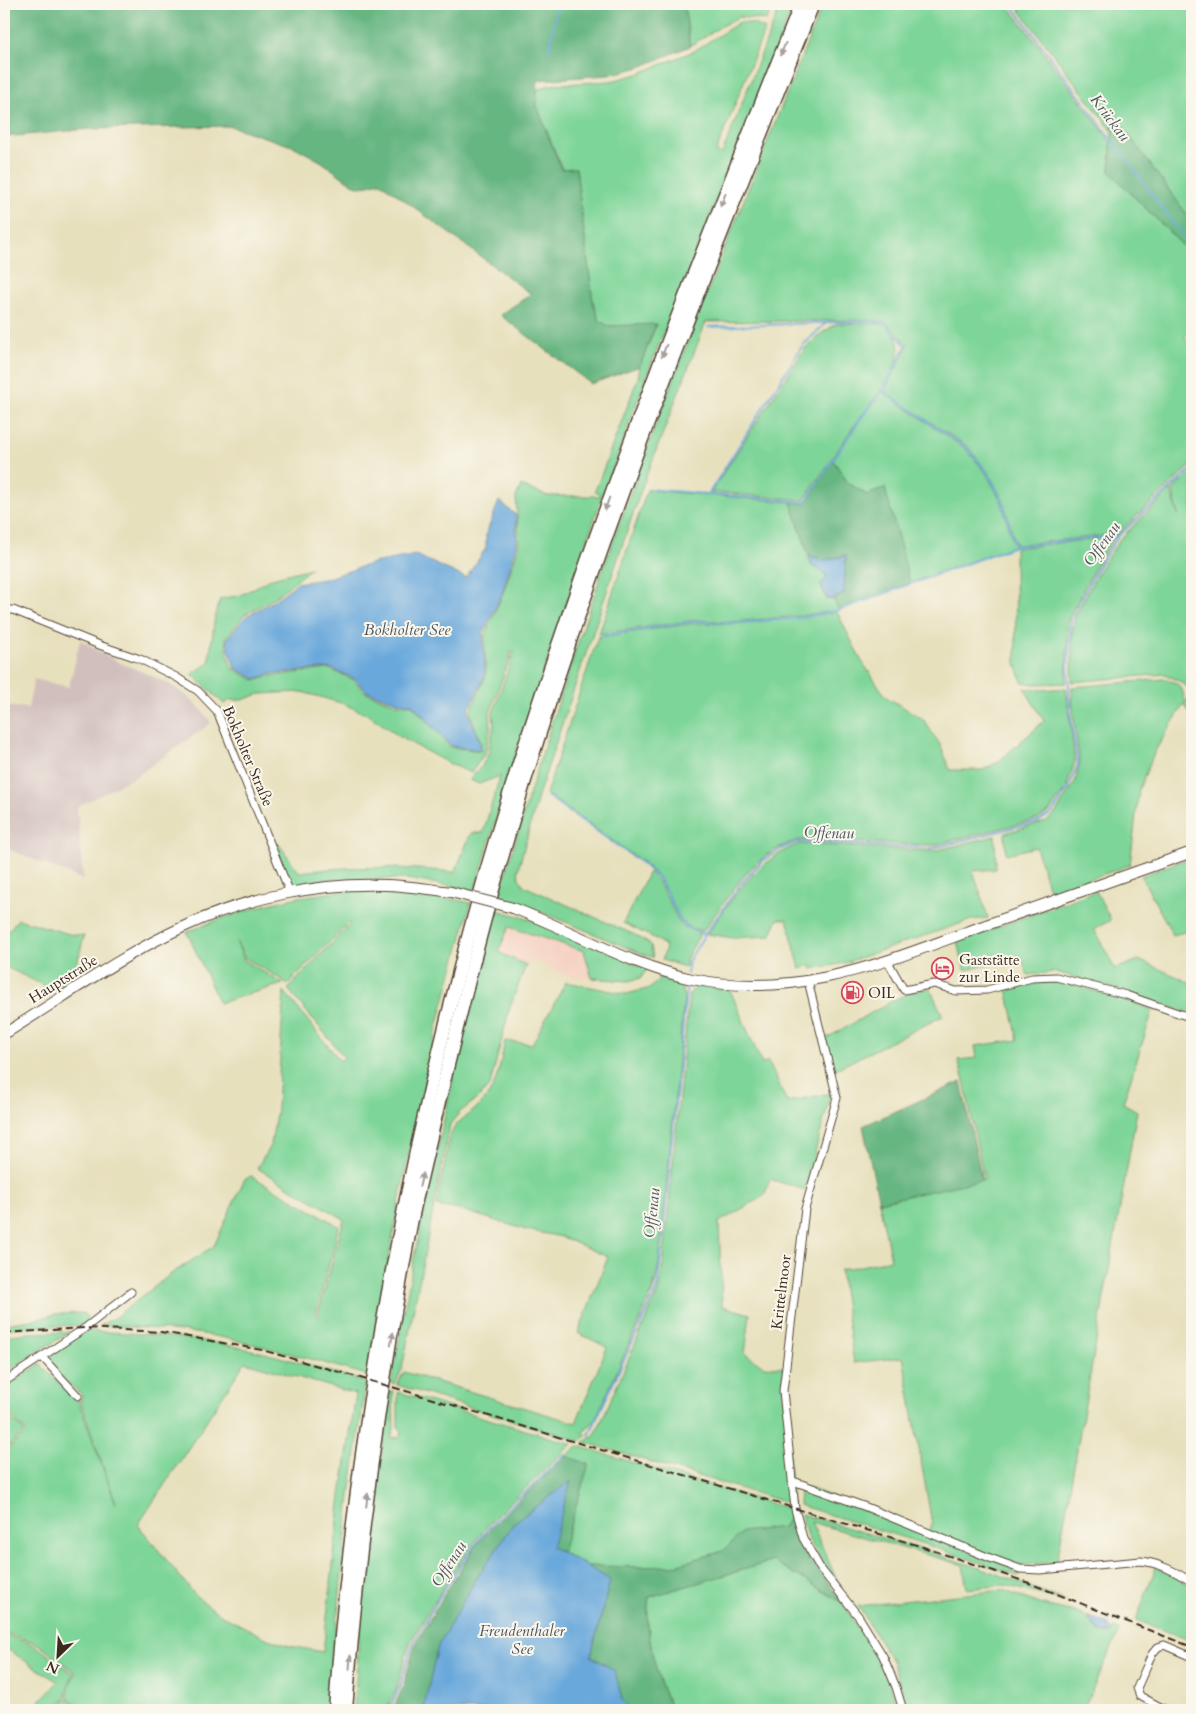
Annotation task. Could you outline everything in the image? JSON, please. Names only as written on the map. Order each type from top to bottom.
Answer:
[{"type":"highway","points":[[335,1710],[346,1586],[368,1409],[401,1218],[464,951],[488,864],[541,693],[600,524],[713,224],[801,4]]},
{"type":"highway","points":[[346,1710],[368,1490],[412,1221],[452,1045],[499,868],[553,695],[610,526],[723,228],[813,4]]},
{"type":"main road","points":[[808,982],[887,960],[1192,852]]},
{"type":"main road","name":"Hauptstraße","points":[[4,1034],[139,951],[184,926],[237,907],[290,893],[337,887],[386,885],[451,892],[513,908],[640,962],[693,979],[764,986],[808,982]]},
{"type":"street","name":"Bokholter Straße","points":[[4,610],[13,610],[102,646],[140,659],[176,677],[198,691],[217,711],[290,893]]},
{"type":"street","points":[[887,960],[904,990],[934,984],[956,991],[987,990],[1032,978],[1056,977],[1126,995],[1192,1018]]},
{"type":"street","name":"Krittelmoor","points":[[808,982],[837,1098],[805,1210],[783,1391],[795,1509],[803,1538],[820,1568],[859,1617],[883,1656],[903,1710]]},
{"type":"street","points":[[4,1382],[85,1328],[131,1292]]},
{"type":"street","points":[[42,1357],[78,1396]]},
{"type":"street","points":[[793,1481],[866,1507],[1020,1569],[1040,1570],[1152,1562],[1192,1582]]},
{"type":"street","points":[[1166,1710],[1140,1696],[1137,1688],[1152,1654],[1158,1646],[1164,1645],[1192,1657]]},
{"type":"shaded area","points":[[80,640],[118,662],[164,681],[185,694],[203,711],[211,723],[138,775],[77,807],[83,880],[4,847],[4,706],[28,708],[34,679],[69,687]]},
{"type":"shaded area","points":[[510,927],[584,951],[592,978],[571,977],[529,959],[526,965],[502,954],[499,950]]},
{"type":"green space","points":[[4,4],[684,4],[690,46],[640,67],[608,75],[538,80],[536,104],[561,169],[576,168],[593,302],[599,320],[608,326],[656,324],[640,366],[591,384],[500,315],[531,294],[380,182],[361,187],[352,184],[322,162],[295,147],[230,126],[89,129],[4,137]]},
{"type":"green space","points":[[684,4],[774,4],[767,20],[739,17],[690,46]]},
{"type":"green space","points":[[781,4],[794,4],[645,380],[594,520],[509,775],[475,890],[406,879],[332,879],[291,885],[275,844],[278,843],[299,872],[338,868],[377,868],[455,872],[471,833],[483,833],[500,776],[479,784],[470,780],[482,766],[488,754],[494,725],[493,713],[514,652],[512,651],[490,713],[491,726],[485,753],[471,773],[400,737],[369,715],[341,703],[302,692],[260,694],[242,700],[230,700],[224,704],[192,674],[209,663],[215,616],[220,599],[241,595],[272,578],[311,568],[274,598],[244,615],[226,638],[227,652],[232,668],[254,680],[270,676],[329,669],[354,680],[365,692],[396,704],[412,705],[450,747],[481,751],[481,743],[470,712],[486,676],[485,635],[502,596],[519,546],[516,497],[521,486],[548,496],[599,496],[599,493],[595,491],[656,325],[608,326],[599,320],[593,302],[576,168],[562,169],[536,104],[537,90],[549,85],[611,81],[638,74],[694,51],[740,22],[754,24],[765,29],[716,152],[722,154]]},
{"type":"green space","points":[[823,4],[1007,4],[1111,142],[1110,172],[1192,255],[1192,328],[1185,336],[1186,339],[1192,342],[1192,465],[1117,534],[1016,545],[1003,500],[988,472],[968,447],[884,391],[908,345],[886,322],[870,320],[706,322],[642,487],[539,793],[518,870],[519,878],[524,886],[635,935],[651,945],[653,958],[538,910],[499,896],[557,707],[621,519],[694,325]]},
{"type":"green space","points":[[1015,4],[1192,4],[1192,218],[1185,212],[1112,114],[1112,131]]},
{"type":"green space","points":[[1113,113],[1185,212],[1192,218],[1192,255],[1110,172]]},
{"type":"green space","points":[[836,324],[885,324],[893,333],[899,346],[897,359],[881,390],[804,500],[711,492],[806,347]]},
{"type":"green space","points":[[883,392],[966,449],[986,473],[1001,501],[1014,546],[910,583],[885,489],[867,495],[848,483],[833,460],[866,412]]},
{"type":"green space","points":[[833,460],[848,483],[867,495],[885,488],[910,583],[839,610],[833,599],[844,594],[846,555],[824,560],[809,555],[791,502],[805,503]]},
{"type":"green space","points":[[1192,472],[1192,691],[1181,682],[1165,674],[1072,682],[1072,632],[1075,617],[1099,570],[1120,539],[1171,490],[1178,515],[1173,489]]},
{"type":"green space","points":[[647,490],[791,502],[812,566],[825,574],[827,578],[820,584],[827,600],[833,599],[839,610],[800,616],[731,622],[696,620],[599,634]]},
{"type":"green space","points":[[1114,537],[1095,567],[1068,620],[1066,683],[1033,684],[1022,682],[1016,663],[1015,548]]},
{"type":"green space","points":[[837,612],[861,660],[886,697],[923,719],[941,746],[950,770],[983,770],[998,762],[1044,721],[1024,688],[1042,690],[1066,688],[1075,762],[1066,788],[1050,811],[1038,819],[934,845],[797,840],[771,853],[755,865],[739,882],[703,931],[691,928],[682,922],[660,879],[644,863],[546,794],[598,637],[696,623],[731,624],[800,618]]},
{"type":"green space","points":[[1164,679],[1180,686],[1185,703],[1190,695],[1192,697],[1192,716],[1184,704],[1155,751],[1139,789],[1130,865],[1050,893],[1036,847],[1006,854],[1005,833],[1047,821],[1055,814],[1075,782],[1080,763],[1073,712],[1072,687]]},
{"type":"green space","points":[[995,836],[996,869],[973,871],[988,918],[971,920],[845,963],[812,969],[811,965],[800,969],[787,919],[778,919],[770,936],[733,938],[707,934],[736,894],[758,870],[784,851],[799,844],[934,851]]},
{"type":"green space","points":[[1192,857],[1192,930],[1173,935],[1141,876]]},
{"type":"green space","points":[[649,872],[658,881],[681,925],[700,934],[687,957],[685,967],[662,960],[666,947],[656,939],[623,923]]},
{"type":"green space","points":[[357,890],[414,894],[471,903],[437,1027],[402,1186],[367,1375],[273,1349],[215,1336],[173,1330],[101,1325],[117,1316],[171,1274],[214,1246],[244,1180],[251,1176],[339,1226],[315,1317],[317,1318],[344,1219],[257,1168],[271,1144],[277,1108],[284,991],[340,1061],[344,1057],[288,989],[350,924],[348,923],[287,985],[284,981],[245,958],[236,941],[244,960],[283,984],[219,1003],[187,932],[214,921],[284,900]]},
{"type":"green space","points":[[1096,891],[1111,920],[1094,929],[1115,969],[1139,960],[1192,982],[1192,1014],[1126,992],[1056,972],[1028,975],[1021,958],[965,970],[957,942]]},
{"type":"green space","points":[[495,910],[553,928],[647,969],[641,978],[628,981],[592,978],[584,951],[509,927],[499,950],[502,954],[526,965],[510,1007],[490,1085],[477,1099],[460,1112],[450,1124],[402,1369],[395,1384],[391,1383],[413,1262],[456,1065]]},
{"type":"green space","points":[[18,919],[69,934],[84,936],[73,980],[55,991],[4,966],[4,936]]},
{"type":"green space","points":[[660,977],[681,982],[684,998],[659,1264],[653,1290],[596,1418],[582,1433],[587,1435],[580,1441],[397,1385],[404,1372],[576,1423],[607,1347],[578,1333],[608,1257],[562,1237],[526,1230],[465,1211],[436,1206],[451,1133],[461,1120],[482,1103],[492,1089],[498,1074],[505,1041],[532,1044],[566,982],[626,994],[651,988]]},
{"type":"green space","points":[[1057,980],[1123,999],[1153,1010],[1123,1103],[1137,1111],[1057,1562],[1022,1565],[989,1556],[929,1532],[932,1524],[903,1357],[854,1363],[840,1270],[891,1260],[879,1202],[984,1179],[958,1060],[977,1058],[975,1046],[1018,1040],[1007,989],[1033,981]]},
{"type":"green space","points":[[697,986],[730,990],[762,1064],[768,1061],[787,1102],[831,1093],[805,1190],[770,1179],[764,1196],[719,1222],[722,1306],[750,1314],[745,1354],[764,1366],[783,1367],[792,1504],[584,1442],[593,1437],[597,1431],[658,1292],[663,1265],[689,994]]},
{"type":"green space","points":[[930,988],[943,1016],[834,1070],[825,1039],[894,1000],[911,992]]},
{"type":"green space","points":[[961,1082],[982,1180],[879,1202],[863,1126]]},
{"type":"green space","points":[[83,1313],[87,1317],[87,1322],[84,1325],[4,1329],[4,1324],[38,1319],[55,1314]]},
{"type":"green space","points":[[87,1331],[164,1336],[210,1342],[249,1350],[288,1359],[366,1382],[350,1495],[328,1710],[85,1710],[68,1697],[75,1672],[38,1644],[4,1632],[4,1454],[26,1431],[4,1410],[4,1388],[40,1364],[78,1400],[116,1504],[80,1400],[82,1395],[50,1363],[48,1358],[50,1353]],"holes":[[[245,1362],[356,1394],[341,1495],[323,1652],[290,1646],[268,1639],[219,1614],[195,1595],[138,1525]]]},
{"type":"green space","points":[[70,1332],[4,1373],[4,1336]]},
{"type":"green space","points":[[390,1391],[393,1391],[394,1428],[391,1438],[400,1437],[402,1431],[398,1427],[398,1392],[572,1444],[493,1519],[473,1543],[410,1642],[396,1690],[387,1708],[384,1710],[354,1710],[362,1597]]},
{"type":"green space","points":[[4,1413],[24,1431],[4,1451]]},
{"type":"green space","points":[[578,1446],[793,1510],[792,1514],[783,1527],[743,1532],[723,1551],[672,1566],[587,1566],[562,1552],[588,1465],[566,1456]]},
{"type":"green space","points":[[566,1456],[589,1464],[562,1552],[551,1547],[571,1481],[515,1522],[473,1584],[438,1646],[423,1710],[393,1710],[404,1684],[415,1645],[476,1545],[497,1522]]},
{"type":"green space","points":[[807,1487],[1019,1570],[1019,1576],[799,1505],[800,1490]]},
{"type":"green space","points":[[792,1514],[802,1542],[817,1568],[843,1603],[773,1561],[649,1597],[648,1623],[653,1655],[662,1686],[673,1710],[632,1710],[622,1700],[615,1671],[591,1656],[610,1580],[587,1566],[672,1566],[723,1551],[742,1532],[783,1527]]},
{"type":"green space","points":[[801,1514],[992,1572],[1066,1601],[1004,1585],[967,1589],[963,1565],[811,1522],[841,1589],[807,1537]]},
{"type":"green space","points":[[773,1561],[842,1602],[882,1665],[899,1710],[673,1710],[661,1686],[653,1655],[648,1624],[649,1597]]},
{"type":"green space","points":[[1156,1567],[1192,1586],[1192,1641],[1136,1620]]},
{"type":"green space","points":[[1003,1590],[1039,1604],[1083,1614],[1100,1633],[1110,1634],[1114,1628],[1120,1630],[1083,1710],[908,1710],[892,1661],[858,1606]]},
{"type":"green space","points":[[4,1634],[36,1646],[73,1673],[66,1697],[55,1710],[30,1710],[58,1682],[4,1647]]},
{"type":"green space","points":[[67,1698],[83,1710],[57,1710]]},
{"type":"water","name":"Bokholter See","points":[[499,501],[516,515],[517,546],[501,596],[483,634],[485,676],[468,711],[480,743],[480,750],[451,746],[412,704],[397,702],[366,691],[355,679],[330,668],[271,674],[255,679],[235,668],[227,639],[245,617],[275,600],[297,583],[324,579],[373,563],[416,555],[466,578],[486,548],[486,534]]},
{"type":"water","points":[[809,556],[824,560],[846,556],[844,594],[828,600],[821,584],[827,578],[826,574],[812,566]]},
{"type":"water","name":"Freudenthaler See","points":[[571,1481],[552,1547],[610,1580],[591,1656],[615,1671],[622,1700],[632,1710],[423,1710],[438,1646],[473,1584],[515,1522]]},
{"type":"water","points":[[1087,1616],[1109,1624],[1111,1630],[1109,1633],[1099,1631]]},
{"type":"waterway","points":[[549,50],[558,4]]},
{"type":"waterway","name":"Krückau","points":[[1011,4],[1183,236],[1192,244]]},
{"type":"waterway","points":[[708,327],[869,321],[885,323],[906,346],[883,391],[967,448],[987,472],[1002,500],[1015,546]]},
{"type":"waterway","points":[[709,493],[803,345],[826,323]]},
{"type":"waterway","points":[[648,489],[805,502],[865,412],[883,391]]},
{"type":"waterway","name":"Offenau","points":[[687,974],[689,960],[740,885],[762,861],[781,849],[797,842],[933,848],[1039,821],[1052,813],[1068,789],[1078,764],[1070,710],[1068,666],[1071,620],[1097,568],[1118,536],[1192,469]]},
{"type":"waterway","points":[[601,636],[696,621],[731,623],[800,618],[840,610],[1015,546],[1117,536]]},
{"type":"waterway","points":[[547,796],[643,864],[660,880],[682,923],[690,929],[705,934]]},
{"type":"waterway","name":"Offenau","points":[[589,1435],[656,1291],[687,981]]},
{"type":"waterway","name":"Offenau","points":[[389,1710],[400,1686],[413,1643],[443,1591],[475,1544],[495,1521],[565,1455]]},
{"type":"railway","points":[[4,1333],[85,1328],[161,1332],[262,1350],[406,1391],[923,1547],[1029,1583],[1192,1647]]},
{"type":"place","name":"Gaststätte zur Linde","points":[[943,969]]},
{"type":"place","name":"OIL","points":[[852,993]]}]
